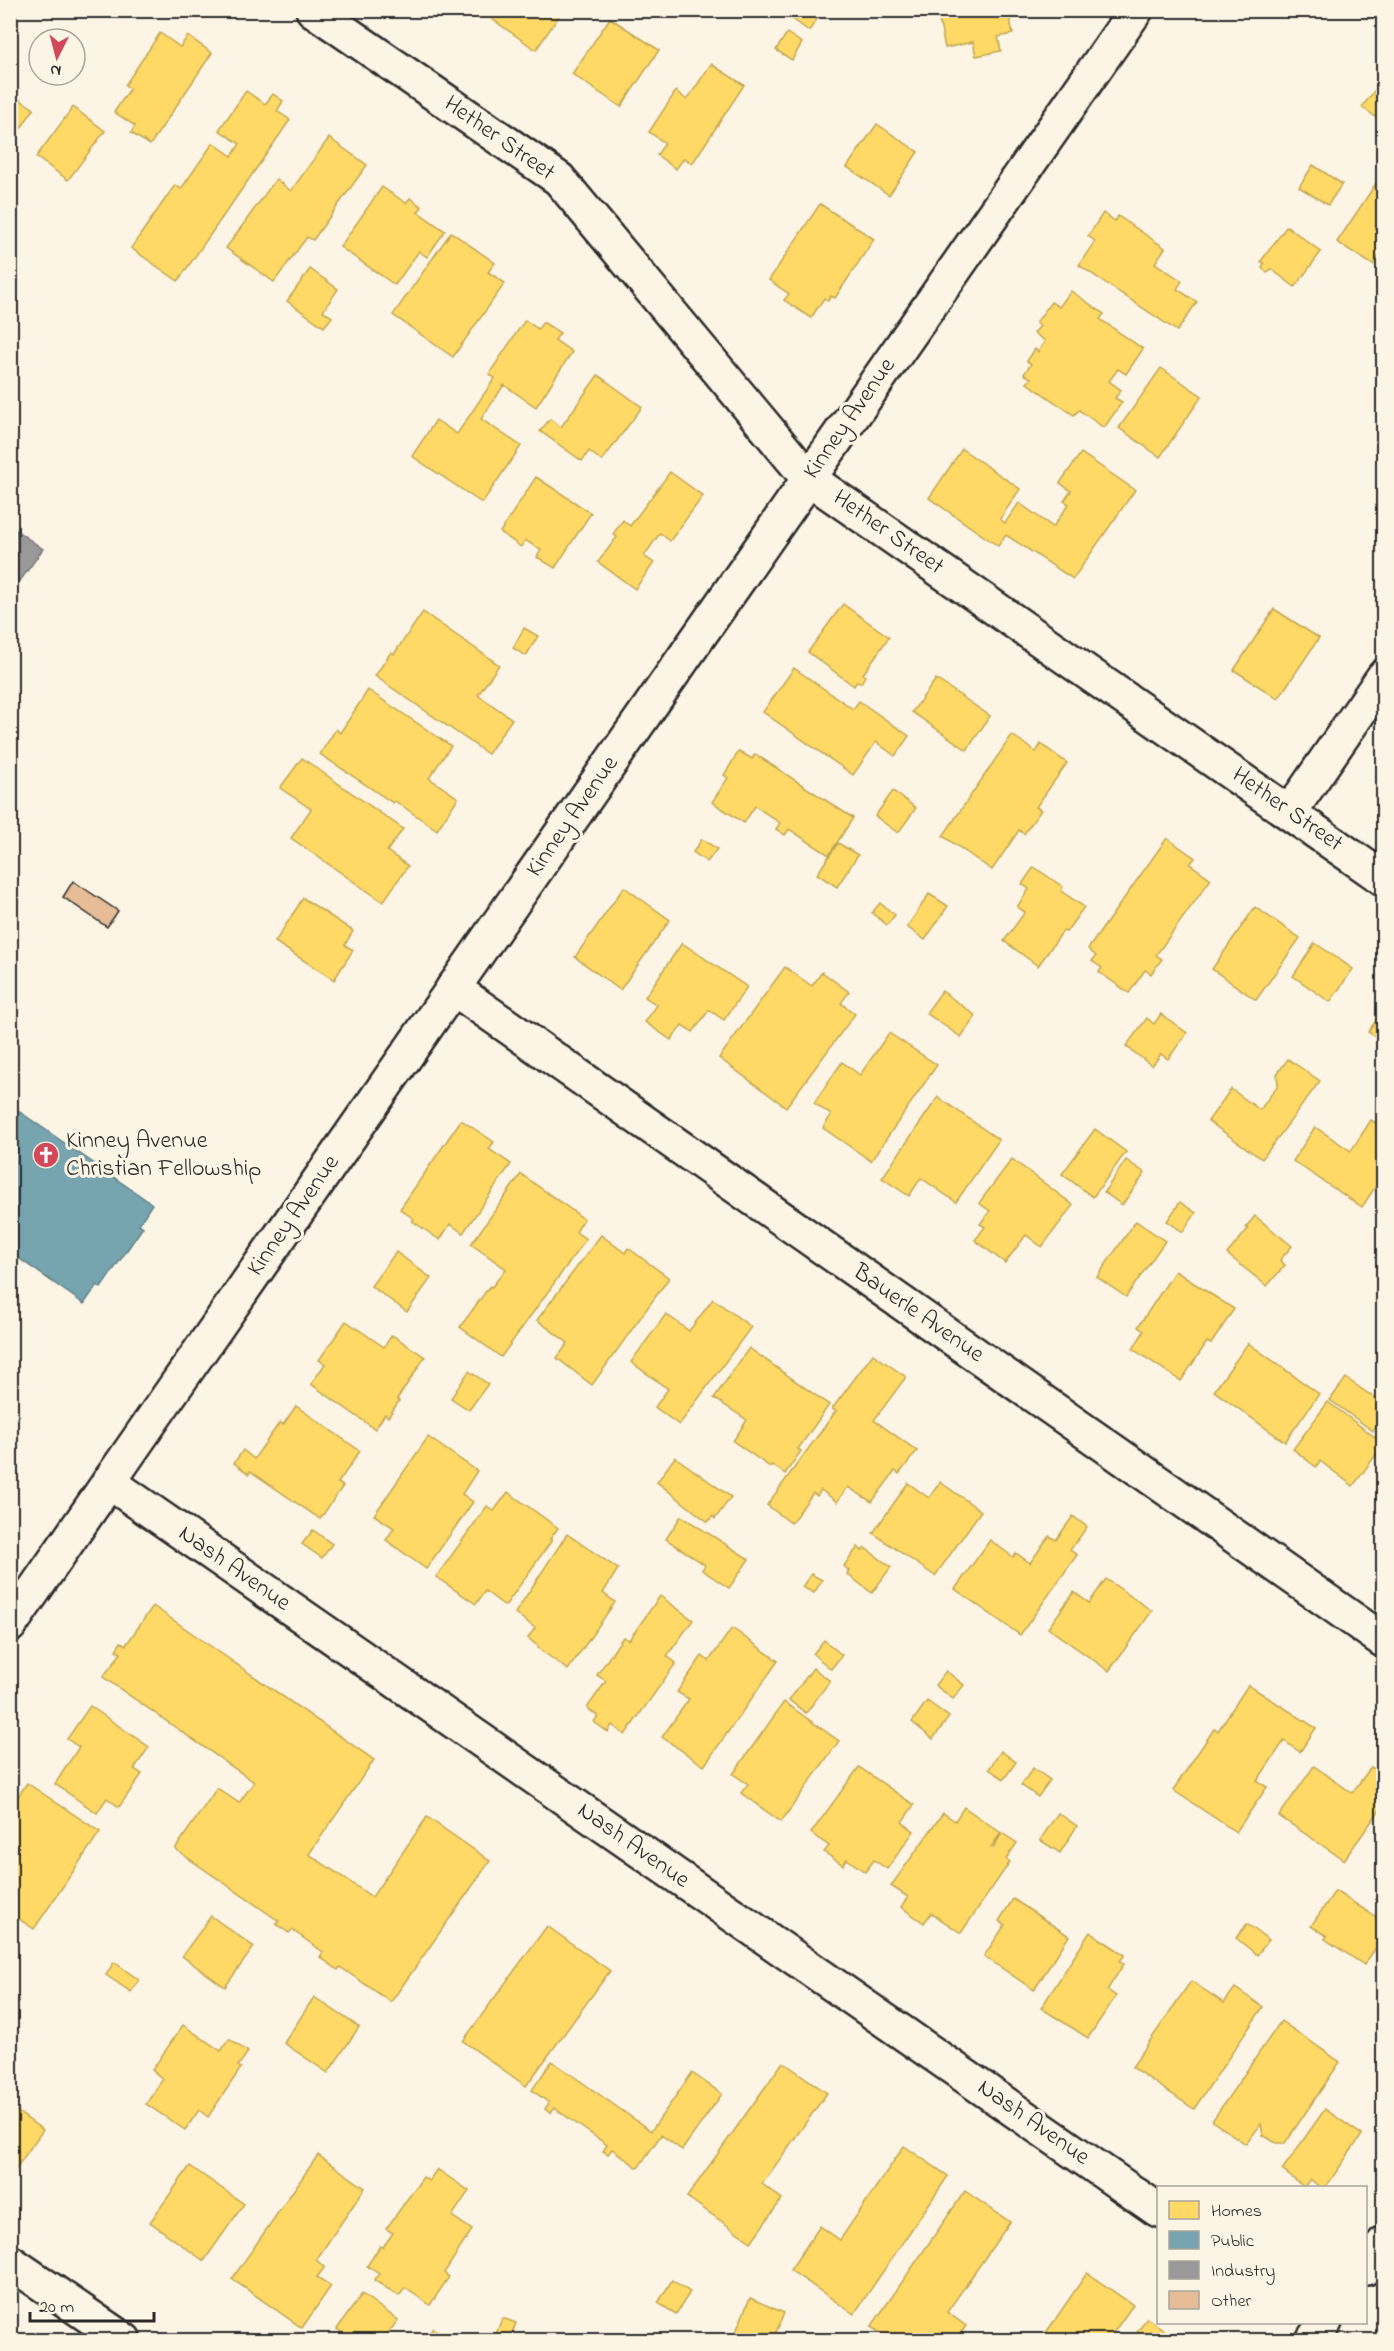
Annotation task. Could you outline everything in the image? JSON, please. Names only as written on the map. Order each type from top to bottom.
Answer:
[{"type":"street","name":"Hether Street","points":[[313,10],[559,178],[808,478],[1383,879]]},
{"type":"street","name":"Kinney Avenue","points":[[10,1625],[1136,10]]},
{"type":"street","points":[[1290,812],[1383,676]]},
{"type":"street","name":"Bauerle Avenue","points":[[453,988],[1383,1641]]},
{"type":"street","name":"Nash Avenue","points":[[109,1482],[1157,2209]]},
{"type":"street","points":[[1367,2265],[1383,2243]]},
{"type":"street","points":[[10,2262],[124,2340]]},
{"type":"building: Homes","points":[[479,10],[563,10],[536,50]]},
{"type":"building: Homes","points":[[780,10],[823,10],[809,31]]},
{"type":"building: Homes","points":[[937,10],[1008,10],[1013,34],[998,37],[1001,51],[976,56],[973,42],[945,48]]},
{"type":"building: Homes","points":[[610,18],[659,50],[621,107],[572,74]]},
{"type":"building: Homes","points":[[160,33],[180,47],[188,36],[212,53],[150,145],[131,133],[135,126],[114,112],[130,89],[125,85]]},
{"type":"building: Homes","points":[[787,33],[802,43],[792,60],[776,50]]},
{"type":"building: Homes","points":[[711,64],[744,85],[692,164],[684,158],[676,169],[657,155],[665,143],[649,132],[676,91],[687,100]]},
{"type":"building: Homes","points":[[1384,78],[1384,123],[1362,107]]},
{"type":"building: Homes","points":[[246,91],[265,104],[273,94],[283,101],[277,111],[290,120],[178,281],[131,248],[175,185],[181,189],[213,143],[232,156],[240,144],[219,130]]},
{"type":"building: Homes","points":[[10,93],[34,109],[10,144]]},
{"type":"building: Homes","points":[[73,107],[105,131],[68,180],[36,157]]},
{"type":"building: Homes","points":[[877,124],[918,152],[889,195],[847,167]]},
{"type":"building: Homes","points":[[329,138],[367,165],[313,240],[307,237],[274,282],[226,248],[276,179],[291,191]]},
{"type":"building: Homes","points":[[1313,165],[1342,184],[1328,205],[1299,187]]},
{"type":"building: Homes","points":[[1383,173],[1384,249],[1373,265],[1337,242]]},
{"type":"building: Homes","points":[[382,187],[406,203],[410,198],[422,207],[418,212],[445,231],[427,257],[419,251],[395,285],[340,247]]},
{"type":"building: Homes","points":[[820,204],[874,239],[835,298],[831,296],[828,301],[824,298],[811,318],[784,300],[789,294],[769,280]]},
{"type":"building: Homes","points":[[1103,213],[1115,221],[1118,216],[1165,248],[1155,263],[1182,281],[1177,289],[1197,302],[1177,331],[1079,265],[1095,241],[1088,236]]},
{"type":"building: Homes","points":[[1287,226],[1321,252],[1295,287],[1271,269],[1267,273],[1262,268],[1264,264],[1261,261]]},
{"type":"building: Homes","points":[[451,232],[495,263],[488,272],[505,283],[453,357],[393,315]]},
{"type":"building: Homes","points":[[310,269],[338,289],[323,311],[332,317],[324,327],[287,301]]},
{"type":"building: Homes","points":[[1071,291],[1104,314],[1100,319],[1143,349],[1126,374],[1118,369],[1109,381],[1121,390],[1115,398],[1122,402],[1104,428],[1079,410],[1074,415],[1027,383],[1031,378],[1024,374],[1031,364],[1027,361],[1035,349],[1038,352],[1045,341],[1034,333],[1040,326],[1036,323],[1051,302],[1059,307]]},
{"type":"building: Homes","points":[[525,320],[538,329],[543,322],[560,333],[555,340],[572,352],[536,407],[504,385],[481,419],[521,446],[482,503],[412,456],[436,420],[457,434],[495,378],[489,374]]},
{"type":"building: Homes","points":[[1161,368],[1202,396],[1160,457],[1119,428]]},
{"type":"building: Homes","points":[[598,375],[642,407],[602,461],[589,451],[582,461],[540,431],[550,419],[561,427]]},
{"type":"building: Homes","points":[[962,449],[1020,489],[1000,519],[1005,523],[1019,503],[1053,527],[1069,504],[1064,501],[1071,491],[1060,483],[1081,453],[1135,490],[1073,579],[1006,535],[998,546],[929,498]]},
{"type":"building: Homes","points":[[670,472],[703,496],[670,541],[660,533],[644,556],[654,563],[635,589],[598,562],[617,537],[613,534],[623,520],[630,526]]},
{"type":"building: Homes","points":[[536,477],[591,513],[555,568],[537,557],[541,550],[525,540],[521,547],[500,532]]},
{"type":"building: Homes","points":[[843,604],[889,637],[863,674],[865,676],[861,683],[857,681],[854,686],[808,652]]},
{"type":"building: Homes","points":[[1274,609],[1319,638],[1278,699],[1234,670]]},
{"type":"building: Homes","points":[[423,612],[499,665],[478,695],[512,719],[488,754],[375,676],[391,652],[394,654]]},
{"type":"building: Homes","points":[[524,628],[538,636],[526,656],[513,648]]},
{"type":"building: Homes","points":[[794,668],[853,709],[859,701],[909,736],[895,756],[876,742],[853,775],[763,712]]},
{"type":"building: Homes","points":[[936,679],[990,716],[967,750],[912,712]]},
{"type":"building: Homes","points":[[368,690],[451,746],[429,778],[458,798],[437,830],[320,754],[336,729],[340,733]]},
{"type":"building: Homes","points":[[1012,735],[1036,752],[1041,744],[1067,763],[1036,807],[1041,810],[1024,834],[1019,830],[992,870],[943,836]]},
{"type":"building: Homes","points":[[739,751],[752,759],[755,754],[853,818],[829,855],[789,829],[785,835],[776,829],[780,823],[755,806],[744,823],[712,802],[728,778],[724,775]]},
{"type":"building: Homes","points":[[302,758],[403,829],[387,851],[408,866],[383,902],[291,838],[311,809],[280,788]]},
{"type":"building: Homes","points":[[893,791],[916,808],[898,833],[875,816]]},
{"type":"building: Homes","points":[[1167,838],[1195,858],[1190,864],[1211,879],[1156,955],[1162,959],[1151,974],[1145,970],[1129,993],[1099,972],[1102,968],[1092,961],[1096,956],[1088,949]]},
{"type":"building: Homes","points":[[702,839],[717,849],[707,862],[693,852]]},
{"type":"building: Homes","points":[[838,843],[858,855],[837,887],[817,874]]},
{"type":"building: Homes","points":[[1034,867],[1063,887],[1061,891],[1084,907],[1066,932],[1063,931],[1038,966],[1004,941],[1025,912],[1017,907],[1029,889],[1022,884]]},
{"type":"building: Homes","points":[[624,887],[670,920],[620,990],[575,957]]},
{"type":"building: Homes","points":[[929,894],[948,906],[925,940],[907,927]]},
{"type":"building: Homes","points":[[303,898],[353,931],[345,945],[353,950],[334,980],[275,942]]},
{"type":"building: Homes","points":[[880,903],[895,915],[887,925],[872,913]]},
{"type":"building: Homes","points":[[1255,907],[1300,938],[1256,1000],[1212,969]]},
{"type":"building: Homes","points":[[682,943],[747,987],[724,1020],[709,1010],[693,1032],[682,1025],[671,1040],[645,1022],[657,1005],[645,997]]},
{"type":"building: Homes","points":[[1315,943],[1353,969],[1330,1002],[1293,976]]},
{"type":"building: Homes","points":[[785,967],[812,986],[822,972],[849,992],[841,1003],[855,1014],[786,1107],[719,1058]]},
{"type":"building: Homes","points":[[942,991],[976,1016],[961,1037],[926,1013]]},
{"type":"building: Homes","points":[[1381,1013],[1384,1014],[1384,1042],[1368,1032]]},
{"type":"building: Homes","points":[[1161,1014],[1187,1033],[1168,1059],[1161,1054],[1152,1066],[1126,1046],[1147,1018],[1154,1024]]},
{"type":"building: Homes","points":[[889,1033],[937,1065],[871,1161],[823,1128],[831,1115],[814,1103],[842,1062],[860,1075]]},
{"type":"building: Homes","points":[[1288,1059],[1320,1081],[1262,1159],[1208,1121],[1231,1089],[1260,1110],[1278,1085],[1277,1074]]},
{"type":"building: Homes","points":[[938,1097],[999,1140],[956,1202],[921,1178],[909,1196],[882,1178]]},
{"type":"building: Homes","points":[[461,1120],[494,1142],[489,1149],[511,1164],[463,1233],[450,1224],[440,1240],[412,1221],[414,1219],[400,1209]]},
{"type":"building: Homes","points":[[1371,1120],[1384,1128],[1384,1174],[1362,1207],[1293,1161],[1315,1127],[1351,1151]]},
{"type":"building: Homes","points":[[1095,1129],[1126,1152],[1093,1197],[1062,1174]]},
{"type":"building: Homes","points":[[1012,1159],[1073,1205],[1042,1247],[1026,1235],[1005,1263],[975,1240],[985,1227],[980,1224],[990,1211],[979,1203]]},
{"type":"building: Homes","points":[[1126,1160],[1145,1173],[1122,1205],[1104,1192]]},
{"type":"building: Homes","points":[[521,1174],[584,1219],[576,1232],[586,1239],[501,1357],[460,1327],[490,1286],[492,1287],[506,1269],[471,1244]]},
{"type":"building: Homes","points":[[1180,1202],[1196,1213],[1183,1232],[1167,1221]]},
{"type":"building: Homes","points":[[1255,1216],[1292,1246],[1280,1260],[1285,1265],[1267,1286],[1227,1254],[1248,1229],[1246,1227]]},
{"type":"building: Homes","points":[[1136,1221],[1165,1241],[1126,1297],[1097,1277]]},
{"type":"building: Homes","points":[[601,1235],[625,1253],[628,1248],[669,1278],[592,1385],[557,1358],[568,1343],[537,1320]]},
{"type":"building: Homes","points":[[396,1252],[431,1278],[407,1312],[371,1286]]},
{"type":"building: Homes","points":[[1175,1271],[1234,1309],[1211,1344],[1207,1342],[1181,1381],[1133,1349],[1144,1331],[1138,1327]]},
{"type":"building: Homes","points":[[713,1299],[751,1327],[679,1425],[655,1407],[668,1389],[631,1362],[666,1314],[689,1331]]},
{"type":"building: Homes","points":[[346,1321],[384,1347],[392,1335],[425,1357],[388,1417],[385,1414],[375,1429],[311,1384],[325,1364],[319,1360]]},
{"type":"building: Homes","points":[[1248,1343],[1319,1394],[1285,1442],[1214,1391]]},
{"type":"building: Homes","points":[[749,1348],[829,1405],[798,1449],[801,1451],[785,1474],[772,1465],[770,1467],[733,1441],[747,1420],[714,1398]]},
{"type":"building: Homes","points":[[873,1354],[906,1377],[874,1420],[917,1451],[899,1474],[895,1471],[872,1502],[848,1487],[837,1502],[821,1490],[817,1496],[813,1493],[791,1523],[767,1505],[836,1411],[832,1409]]},
{"type":"building: Homes","points":[[469,1371],[488,1384],[469,1410],[451,1398]]},
{"type":"building: Homes","points":[[1346,1378],[1384,1405],[1384,1417],[1373,1431],[1330,1400]]},
{"type":"building: Homes","points":[[1328,1402],[1384,1444],[1353,1486],[1320,1461],[1316,1467],[1293,1449]]},
{"type":"building: Homes","points":[[296,1406],[360,1451],[338,1483],[343,1486],[320,1519],[250,1471],[249,1474],[234,1463],[243,1450],[254,1459],[280,1422],[283,1425]]},
{"type":"building: Homes","points":[[428,1437],[477,1471],[462,1494],[473,1502],[426,1569],[386,1540],[394,1528],[374,1515]]},
{"type":"building: Homes","points":[[675,1457],[731,1497],[715,1519],[713,1516],[708,1522],[657,1482]]},
{"type":"building: Homes","points":[[940,1482],[981,1511],[935,1576],[873,1533],[908,1483],[929,1498]]},
{"type":"building: Homes","points":[[508,1492],[558,1528],[505,1606],[485,1591],[476,1604],[436,1577],[487,1506],[494,1511]]},
{"type":"building: Homes","points":[[681,1516],[749,1559],[729,1588],[702,1570],[705,1565],[666,1539]]},
{"type":"building: Homes","points":[[1073,1516],[1087,1527],[1070,1550],[1077,1555],[1020,1635],[955,1589],[990,1540],[1013,1557],[1016,1553],[1030,1563],[1049,1536],[1056,1540]]},
{"type":"building: Homes","points":[[313,1530],[332,1544],[322,1558],[302,1544]]},
{"type":"building: Homes","points":[[567,1534],[618,1569],[603,1593],[615,1602],[568,1670],[528,1638],[535,1628],[515,1613]]},
{"type":"building: Homes","points":[[858,1547],[862,1551],[865,1548],[891,1567],[872,1593],[847,1574],[849,1571],[844,1566]]},
{"type":"building: Homes","points":[[811,1574],[822,1580],[814,1593],[802,1587]]},
{"type":"building: Homes","points":[[1106,1579],[1152,1611],[1109,1671],[1048,1628],[1074,1592],[1089,1603]]},
{"type":"building: Homes","points":[[660,1596],[693,1620],[667,1656],[676,1663],[625,1735],[612,1725],[608,1732],[594,1722],[598,1716],[587,1708],[606,1681],[597,1675],[623,1637],[629,1640]]},
{"type":"building: Homes","points":[[153,1606],[374,1760],[309,1854],[372,1897],[427,1817],[490,1861],[391,2002],[340,1967],[338,1970],[320,1957],[323,1952],[292,1930],[289,1933],[276,1924],[279,1921],[175,1849],[217,1788],[239,1803],[254,1782],[103,1677],[121,1653],[116,1650],[121,1642],[126,1645]]},
{"type":"building: Homes","points":[[732,1628],[778,1661],[704,1766],[662,1737],[689,1699],[677,1692],[702,1656],[709,1661]]},
{"type":"building: Homes","points":[[824,1640],[842,1655],[831,1669],[813,1654]]},
{"type":"building: Homes","points":[[813,1668],[830,1681],[806,1713],[789,1700]]},
{"type":"building: Homes","points":[[946,1671],[964,1685],[953,1699],[935,1685]]},
{"type":"building: Homes","points":[[1248,1685],[1316,1728],[1300,1752],[1284,1741],[1257,1781],[1267,1787],[1236,1832],[1173,1790],[1214,1729],[1218,1731]]},
{"type":"building: Homes","points":[[927,1701],[949,1717],[933,1739],[912,1722]]},
{"type":"building: Homes","points":[[784,1702],[839,1741],[781,1822],[741,1793],[748,1784],[733,1774]]},
{"type":"building: Homes","points":[[90,1706],[149,1747],[134,1769],[142,1774],[119,1807],[107,1798],[97,1813],[55,1784],[79,1747],[67,1739]]},
{"type":"building: Homes","points":[[1001,1751],[1016,1762],[1004,1779],[989,1769]]},
{"type":"building: Homes","points":[[1314,1766],[1352,1793],[1371,1767],[1384,1775],[1384,1804],[1344,1860],[1279,1816]]},
{"type":"building: Homes","points":[[859,1767],[914,1805],[902,1822],[914,1831],[887,1869],[874,1860],[865,1872],[847,1859],[843,1865],[824,1852],[829,1846],[811,1833]]},
{"type":"building: Homes","points":[[1033,1768],[1050,1780],[1038,1797],[1021,1785]]},
{"type":"building: Homes","points":[[27,1783],[100,1832],[34,1929],[10,1913],[10,1808]]},
{"type":"building: Homes","points":[[964,1807],[1001,1833],[991,1847],[993,1848],[1002,1833],[1017,1843],[1006,1859],[1010,1862],[961,1933],[931,1913],[924,1923],[901,1907],[908,1897],[891,1886],[943,1813],[955,1821]]},
{"type":"building: Homes","points":[[1058,1813],[1077,1826],[1060,1853],[1040,1840]]},
{"type":"building: Homes","points":[[1335,1891],[1384,1922],[1384,1936],[1364,1965],[1325,1939],[1327,1936],[1311,1926]]},
{"type":"building: Homes","points":[[1013,1899],[1069,1936],[1034,1990],[984,1956],[1005,1925],[999,1921]]},
{"type":"building: Homes","points":[[211,1916],[254,1947],[225,1987],[182,1956]]},
{"type":"building: Homes","points":[[1247,1924],[1269,1940],[1257,1955],[1236,1938]]},
{"type":"building: Homes","points":[[547,1926],[610,1971],[526,2086],[463,2041]]},
{"type":"building: Homes","points":[[1090,1932],[1125,1955],[1120,1961],[1124,1964],[1107,1990],[1116,1996],[1088,2038],[1041,2008]]},
{"type":"building: Homes","points":[[114,1962],[139,1980],[131,1992],[106,1975]]},
{"type":"building: Homes","points":[[1191,1981],[1224,2003],[1235,1988],[1263,2007],[1194,2109],[1132,2067]]},
{"type":"building: Homes","points":[[314,1997],[359,2027],[328,2073],[284,2043]]},
{"type":"building: Homes","points":[[1281,2021],[1340,2062],[1285,2143],[1276,2143],[1263,2135],[1261,2124],[1246,2144],[1212,2121]]},
{"type":"building: Homes","points":[[183,2025],[221,2051],[229,2039],[248,2052],[238,2066],[241,2068],[208,2117],[199,2110],[185,2130],[146,2104],[163,2079],[152,2070]]},
{"type":"building: Homes","points":[[552,2061],[651,2131],[692,2073],[722,2094],[682,2150],[661,2135],[638,2168],[612,2149],[608,2154],[603,2151],[607,2145],[554,2108],[550,2113],[545,2109],[549,2103],[532,2090]]},
{"type":"building: Homes","points":[[783,2062],[827,2093],[762,2184],[782,2199],[751,2242],[687,2197]]},
{"type":"building: Homes","points":[[1325,2109],[1362,2135],[1326,2186],[1319,2186],[1310,2179],[1303,2186],[1282,2170]]},
{"type":"building: Homes","points":[[15,2110],[43,2130],[10,2177],[10,2112],[13,2113]]},
{"type":"building: Homes","points":[[904,2146],[948,2176],[854,2314],[790,2270],[820,2226],[840,2240]]},
{"type":"building: Homes","points":[[318,2155],[365,2188],[316,2260],[325,2267],[317,2277],[331,2286],[302,2328],[232,2279]]},
{"type":"building: Homes","points":[[190,2166],[244,2204],[204,2261],[150,2222]]},
{"type":"building: Homes","points":[[437,2169],[469,2191],[452,2216],[472,2230],[444,2273],[449,2277],[430,2305],[405,2288],[399,2296],[374,2280],[379,2274],[367,2266],[380,2246],[383,2247],[393,2233],[386,2229],[423,2177],[429,2181]]},
{"type":"building: Homes","points":[[965,2191],[1010,2222],[947,2312],[966,2326],[956,2340],[891,2340],[871,2327]]},
{"type":"building: Homes","points":[[1087,2273],[1133,2305],[1108,2340],[1041,2340]]},
{"type":"building: Homes","points":[[672,2280],[690,2292],[676,2314],[658,2303]]},
{"type":"building: Homes","points":[[362,2294],[398,2320],[383,2340],[353,2340],[337,2329]]},
{"type":"building: Homes","points":[[750,2298],[784,2313],[773,2340],[751,2340],[735,2334]]},
{"type":"building: Homes","points":[[502,2318],[516,2323],[510,2340],[494,2340]]},
{"type":"building: Homes","points":[[1147,2318],[1179,2340],[1132,2340]]},
{"type":"building: Homes","points":[[433,2328],[450,2340],[424,2340]]},
{"type":"building: Public","name":"Kinney Avenue Christian Fellowship","points":[[10,1105],[152,1204],[139,1224],[143,1227],[101,1288],[97,1285],[84,1304],[10,1252]]},
{"type":"building: Industry","points":[[10,526],[43,549],[10,595]]},
{"type":"building: Other","points":[[73,881],[118,911],[107,927],[63,897]]},
{"type":"place","name":"Kinney Avenue Christian Fellowship","points":[[46,1155]]}]
